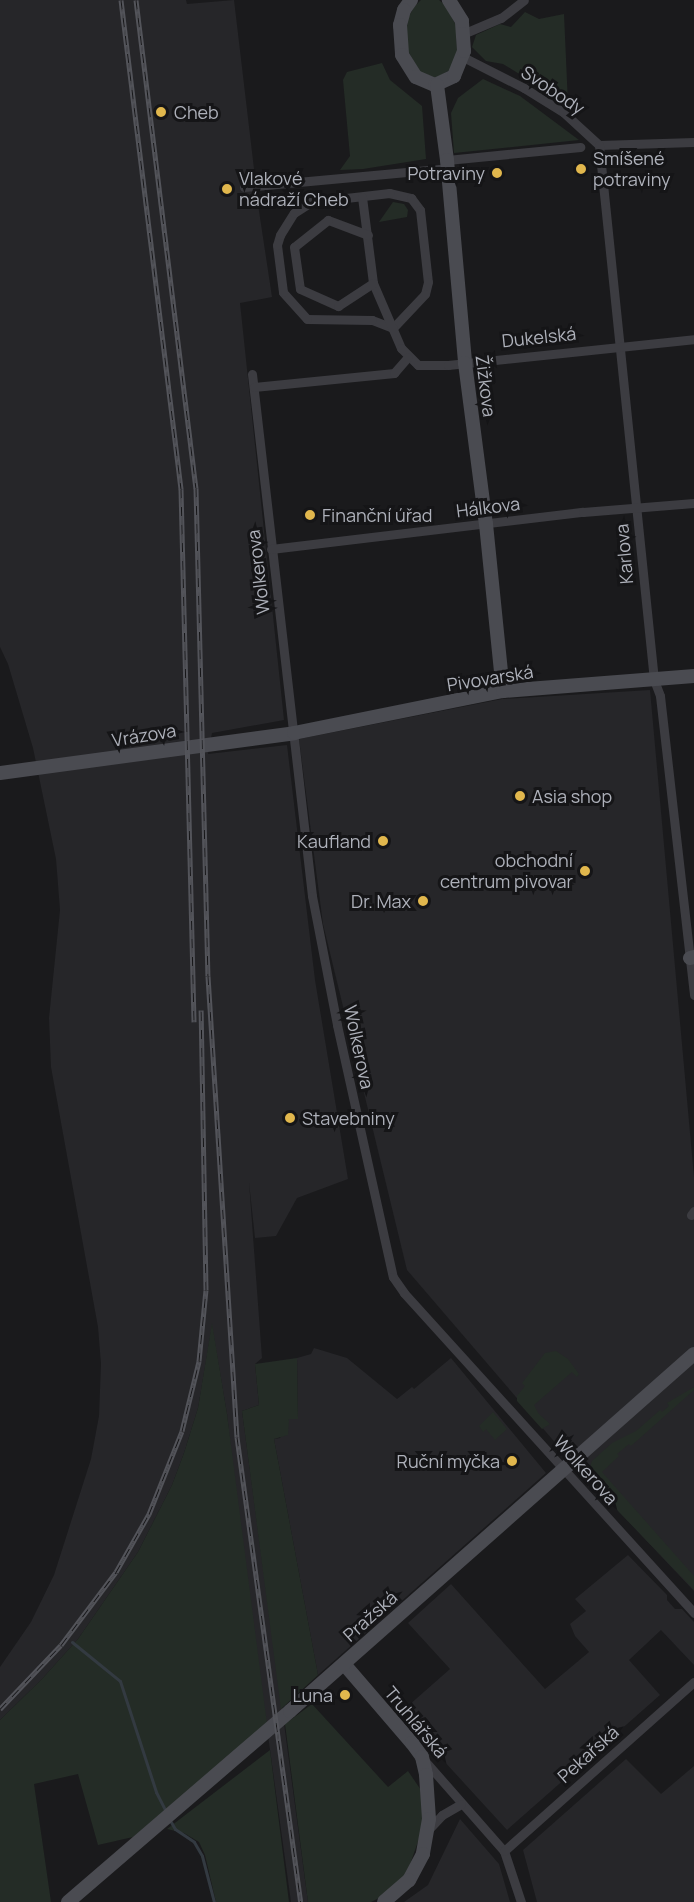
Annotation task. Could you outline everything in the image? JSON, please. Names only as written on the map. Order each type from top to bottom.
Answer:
[{"type":"street","points":[[404,3],[399,32],[405,61],[419,79],[437,85],[453,76],[463,57],[465,33],[459,13],[450,0]]},
{"type":"street","points":[[465,33],[501,18],[524,0]]},
{"type":"street","name":"Svobody","points":[[463,57],[524,88],[563,112],[599,145]]},
{"type":"street","name":"Žižkova","points":[[437,85],[447,164],[465,363],[486,524],[503,691]]},
{"type":"street","points":[[599,145],[694,142]]},
{"type":"street","name":"Karlova","points":[[599,145],[654,680],[660,696],[692,958],[694,995]]},
{"type":"street","points":[[244,187],[580,147]]},
{"type":"street","points":[[404,194],[415,202],[420,210],[427,289],[393,328],[372,320],[307,319],[283,292],[277,245],[280,235],[294,213],[311,202],[362,197],[404,194]]},
{"type":"street","points":[[254,387],[394,373],[408,357],[373,283],[362,197]]},
{"type":"street","points":[[368,235],[328,220],[294,247],[300,289],[338,306],[373,283]]},
{"type":"street","name":"Dukelská","points":[[408,357],[418,365],[428,366],[694,339]]},
{"type":"street","name":"Wolkerova","points":[[252,375],[312,896],[337,1025],[393,1277],[404,1293],[562,1470],[694,1613]]},
{"type":"street","name":"Hálkova","points":[[271,549],[583,512],[694,502]]},
{"type":"street","name":"Pivovarská","points":[[294,733],[503,691],[694,676]]},
{"type":"street","name":"Vrázova","points":[[0,773],[294,733]]},
{"type":"street","name":"Pražská","points":[[68,1902],[344,1664],[694,1354]]},
{"type":"street","name":"Truhlářská","points":[[344,1664],[461,1804],[504,1851],[521,1902]]},
{"type":"street","name":"Pekařská","points":[[504,1851],[694,1682]]},
{"type":"street","points":[[384,1902],[398,1892],[415,1872],[429,1829],[428,1787],[422,1757]]},
{"type":"street","points":[[429,1829],[452,1808],[461,1804]]},
{"type":"shaded area","points":[[0,0],[186,0],[187,4],[234,0],[259,211],[272,297],[240,303],[284,720],[212,733],[208,754],[287,745],[315,980],[348,1179],[297,1198],[276,1236],[255,1238],[249,1182],[262,1358],[255,1364],[259,1405],[242,1411],[308,1902],[291,1902],[241,1540],[227,1414],[212,1326],[198,1408],[184,1453],[172,1485],[138,1552],[78,1639],[42,1679],[0,1720],[0,1667],[31,1622],[54,1575],[91,1459],[99,1416],[101,1364],[98,1327],[51,1067],[49,1018],[60,910],[56,859],[33,748],[8,664],[0,647]]},
{"type":"shaded area","points":[[421,0],[439,0],[445,5],[456,25],[457,52],[450,70],[436,78],[420,72],[408,51],[406,34],[408,18]]},
{"type":"shaded area","points":[[525,12],[539,19],[564,14],[568,104],[503,64],[486,61],[472,47],[476,35],[500,24],[511,27]]},
{"type":"shaded area","points":[[382,63],[390,80],[422,106],[426,159],[363,169],[340,170],[350,156],[343,80],[347,72]]},
{"type":"shaded area","points":[[483,79],[520,96],[579,140],[454,153],[451,113],[458,98]]},
{"type":"shaded area","points":[[393,202],[404,204],[408,210],[407,217],[379,222]]},
{"type":"shaded area","points":[[650,690],[694,1177],[694,1591],[564,1453],[407,1270],[323,924],[299,739],[502,699]]},
{"type":"shaded area","points":[[212,1323],[227,1414],[267,1724],[133,1837],[98,1845],[78,1774],[34,1784],[51,1902],[0,1902],[0,1720],[42,1679],[78,1639],[138,1552],[172,1485],[184,1453],[198,1408]]},
{"type":"shaded area","points":[[314,1348],[347,1358],[397,1399],[412,1387],[414,1389],[451,1358],[546,1473],[318,1675],[274,1439],[280,1438],[289,1419],[298,1419],[297,1358],[311,1354]]},
{"type":"shaded area","points":[[556,1351],[568,1359],[579,1374],[577,1377],[572,1372],[534,1405],[538,1413],[550,1424],[542,1429],[517,1401],[517,1396],[525,1386],[522,1383],[545,1353]]},
{"type":"shaded area","points":[[297,1358],[298,1419],[289,1419],[288,1435],[274,1439],[318,1675],[281,1709],[242,1411],[259,1405],[255,1364]]},
{"type":"shaded area","points":[[694,1387],[694,1390],[631,1446],[629,1444],[617,1454],[619,1456],[602,1472],[694,1576],[694,1590],[591,1481],[588,1472],[592,1461],[612,1443],[636,1431],[660,1410],[662,1412],[669,1406],[667,1403]]},
{"type":"shaded area","points":[[493,1412],[507,1429],[495,1440],[486,1429],[483,1432],[479,1426]]},
{"type":"shaded area","points":[[628,1555],[667,1595],[667,1600],[675,1609],[682,1609],[694,1622],[694,1665],[661,1630],[629,1660],[660,1695],[507,1830],[400,1713],[450,1669],[408,1623],[451,1584],[545,1689],[589,1652],[575,1636],[570,1624],[586,1611],[575,1599]]},
{"type":"shaded area","points":[[312,1704],[388,1787],[408,1771],[425,1796],[422,1830],[406,1876],[387,1894],[371,1902],[308,1902],[285,1724]]},
{"type":"shaded area","points":[[270,1750],[289,1902],[216,1902],[205,1855],[199,1842],[184,1833],[167,1829]]},
{"type":"shaded area","points":[[626,1759],[661,1794],[694,1766],[694,1902],[537,1902],[523,1850]]},
{"type":"shaded area","points":[[460,1819],[499,1864],[510,1902],[404,1902],[428,1885]]},
{"type":"waterway","points":[[72,1642],[120,1681],[156,1792],[165,1810]]},
{"type":"waterway","points":[[171,1822],[175,1829],[194,1842],[202,1856],[214,1902]]},
{"type":"railway","points":[[121,0],[181,489],[194,1022]]},
{"type":"railway","points":[[136,0],[196,488],[208,976],[237,1437],[301,1902]]},
{"type":"railway","points":[[0,1709],[61,1645],[116,1572],[149,1514],[182,1431],[199,1361],[206,1290],[201,1010]]},
{"type":"place","name":"Cheb","points":[[161,112]]},
{"type":"place","name":"Smíšené potraviny","points":[[581,169]]},
{"type":"place","name":"Potraviny","points":[[497,173]]},
{"type":"place","name":"Vlakové nádraží Cheb","points":[[227,189]]},
{"type":"place","name":"Finanční úřad","points":[[310,515]]},
{"type":"place","name":"Asia shop","points":[[520,796]]},
{"type":"place","name":"Kaufland","points":[[383,841]]},
{"type":"place","name":"obchodní centrum pivovar","points":[[585,871]]},
{"type":"place","name":"Dr. Max","points":[[423,901]]},
{"type":"place","name":"Stavebniny","points":[[290,1118]]},
{"type":"place","name":"Ruční myčka","points":[[512,1461]]},
{"type":"place","name":"Luna","points":[[345,1695]]}]
